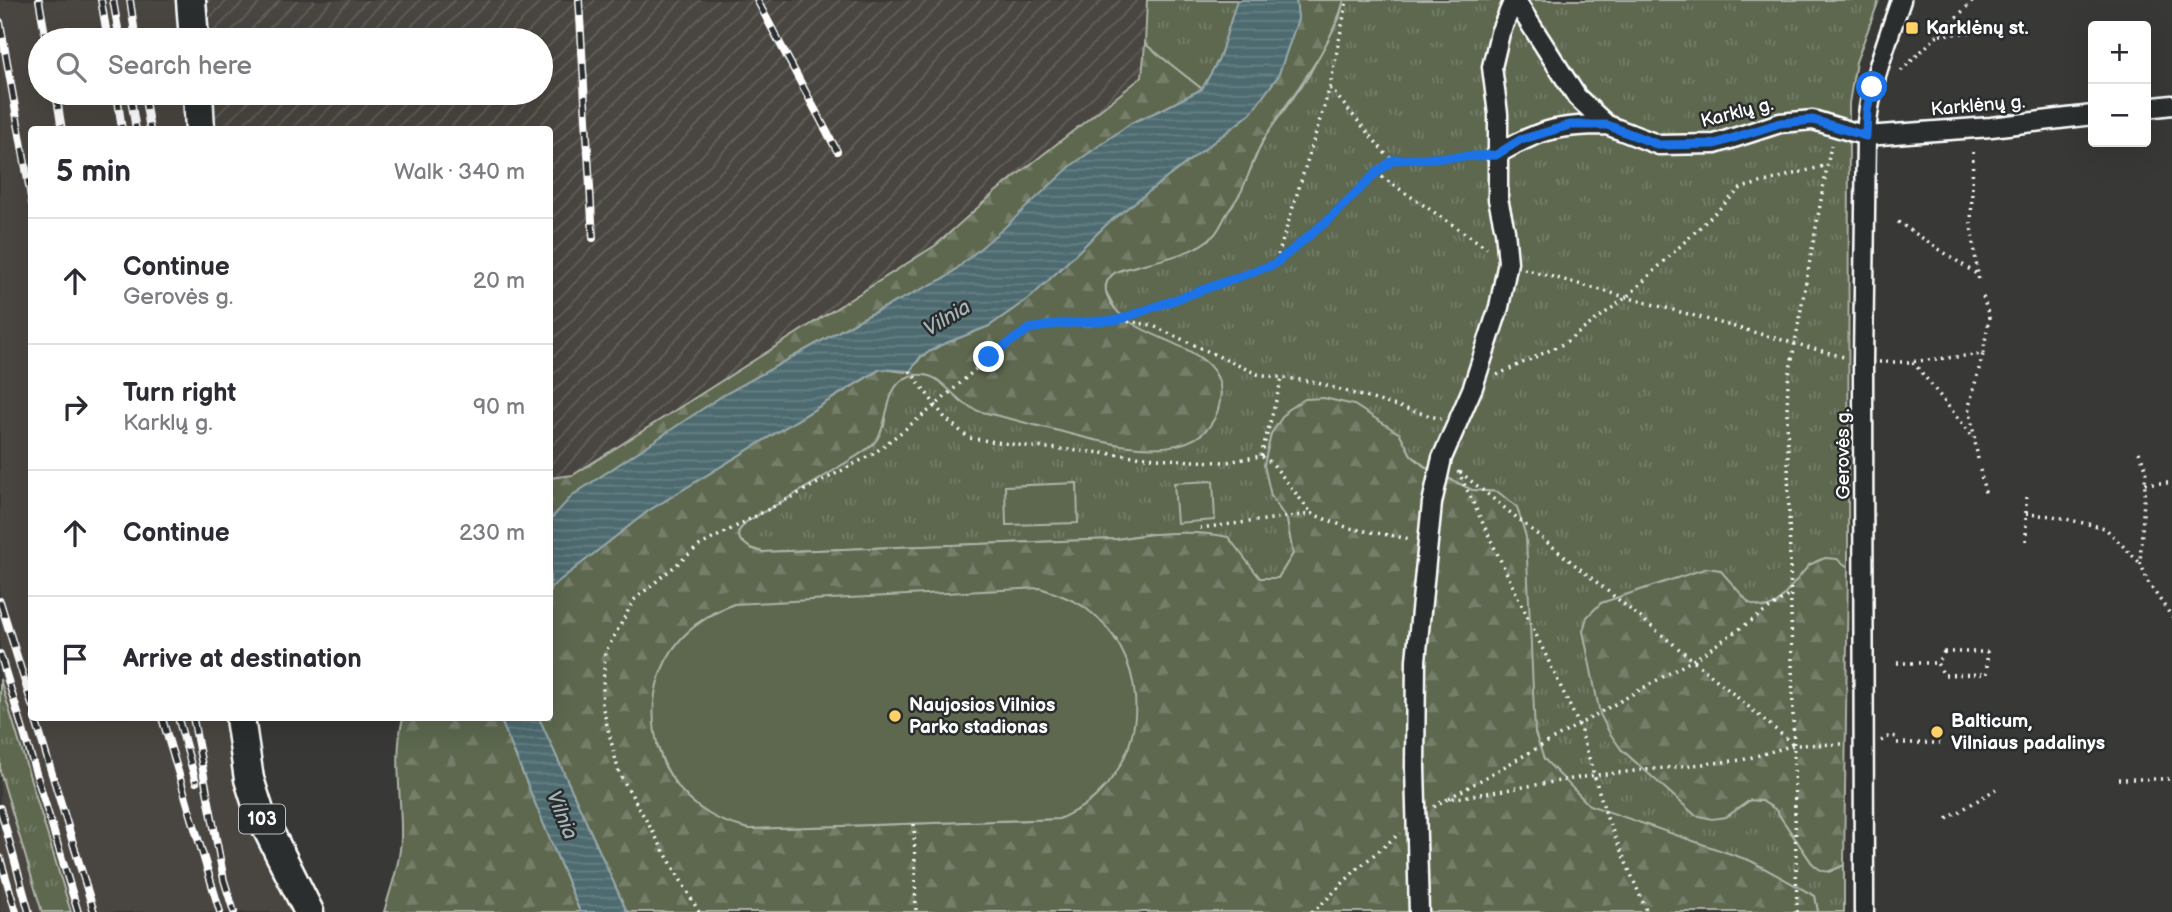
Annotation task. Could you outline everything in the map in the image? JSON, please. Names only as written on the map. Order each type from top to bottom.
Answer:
[{"type":"main road","points":[[191,0],[193,28]]},
{"type":"main road","points":[[199,105],[201,126]]},
{"type":"main road","name":"103","points":[[240,721],[248,779],[260,814],[309,912]]},
{"type":"street","name":"Karklų g.","points":[[1514,0],[1577,97],[1607,125],[1659,145],[1715,144],[1780,123],[1813,120],[1866,136]]},
{"type":"street","points":[[1419,912],[1415,768],[1416,660],[1432,503],[1442,458],[1473,387],[1499,307],[1508,262],[1498,199],[1498,114],[1492,67],[1500,33],[1514,0]]},
{"type":"street","name":"Gerovės g.","points":[[1864,912],[1863,362],[1866,136],[1872,87],[1900,0]]},
{"type":"street","points":[[2151,107],[2172,104]]},
{"type":"street","name":"Karklėnų g.","points":[[1866,136],[1991,128],[2088,115]]},
{"type":"street","points":[[1496,155],[1520,140],[1544,131],[1570,125],[1607,125]]},
{"type":"path","points":[[1275,264],[1330,87],[1347,0]]},
{"type":"path","points":[[1902,71],[1971,1]]},
{"type":"path","points":[[1938,35],[1985,32]]},
{"type":"path","points":[[1330,87],[1393,160]]},
{"type":"path","points":[[1797,912],[1788,381],[1834,128]]},
{"type":"path","points":[[1898,222],[1979,278],[1971,226],[1972,152]]},
{"type":"path","points":[[1118,320],[1275,264],[1393,160],[1496,155]]},
{"type":"path","points":[[1473,387],[1565,343],[1628,296],[1741,188],[1828,165]]},
{"type":"path","points":[[1376,173],[1508,262],[1532,272],[1863,362],[1913,362],[1983,354]]},
{"type":"path","points":[[1978,459],[1969,406],[1983,354],[1989,317],[1982,293]]},
{"type":"path","points":[[699,912],[619,773],[602,705],[604,653],[634,600],[699,547],[873,454],[936,405],[989,357],[1029,329],[1057,324],[1118,320],[1151,325],[1257,374],[1314,382],[1455,424]]},
{"type":"path","points":[[1913,362],[1975,440]]},
{"type":"path","points":[[910,371],[945,418],[968,438],[1025,446],[1191,461],[1227,462],[1261,456],[1272,463],[1312,514]]},
{"type":"path","points":[[1261,456],[1282,377]]},
{"type":"path","points":[[2139,452],[2146,468],[2141,565]]},
{"type":"path","points":[[1442,458],[1794,745]]},
{"type":"path","points":[[1980,470],[1986,497]]},
{"type":"path","points":[[1459,471],[1579,725],[1607,818],[1647,912]]},
{"type":"path","points":[[2145,483],[2172,483]]},
{"type":"path","points":[[2026,497],[2026,542]]},
{"type":"path","points":[[1200,528],[1312,514],[1349,528],[1429,542]]},
{"type":"path","points":[[2026,514],[2053,516],[2105,528],[2141,565],[2149,584],[2172,617]]},
{"type":"path","points":[[1311,912],[1357,869],[1444,800],[1693,660],[1791,594]]},
{"type":"path","points":[[1944,652],[1986,652],[1987,674],[1944,675],[1937,663],[1944,652]]},
{"type":"path","points":[[1897,663],[1937,663]]},
{"type":"path","points":[[1879,742],[1890,736],[1897,737]]},
{"type":"path","points":[[1897,743],[1940,743]]},
{"type":"path","points":[[1444,800],[1596,775],[1742,760],[1794,745],[1848,744]]},
{"type":"path","points":[[2118,779],[2172,779]]},
{"type":"path","points":[[1947,819],[1997,789]]},
{"type":"path","points":[[914,824],[916,912]]},
{"type":"shaded area","points":[[0,0],[177,0],[178,28],[28,28],[28,105],[184,105],[186,126],[28,126],[28,721],[228,721],[231,767],[238,799],[249,828],[294,912],[71,912],[0,679]]},
{"type":"shaded area","points":[[204,0],[1147,0],[1142,77],[994,193],[936,245],[573,475],[553,478],[553,126],[214,126],[212,105],[553,105],[553,28],[206,28]]},
{"type":"shaded area","points":[[0,771],[42,912],[0,912]]},
{"type":"green space","points":[[1147,0],[1237,0],[1219,59],[1202,89],[1145,44]]},
{"type":"green space","points":[[1296,0],[1344,0],[1330,37],[1265,137],[1242,190],[1214,235],[1187,252],[1116,272],[1106,284],[1107,295],[1118,312],[1135,325],[1197,356],[1212,369],[1220,387],[1218,410],[1207,429],[1190,441],[1169,446],[1121,445],[978,411],[964,403],[936,379],[916,375],[905,378],[898,384],[880,434],[874,443],[746,522],[738,532],[740,540],[750,548],[762,552],[1117,539],[1187,533],[1228,537],[1260,578],[1278,578],[1293,554],[1287,520],[1271,496],[1264,465],[1271,434],[1287,410],[1305,399],[1324,398],[1354,405],[1400,434],[1411,455],[1426,468],[1472,490],[1498,492],[1517,507],[1526,537],[1535,733],[1544,759],[1589,805],[1751,861],[1815,896],[1818,912],[627,912],[540,721],[553,721],[553,586],[648,511],[881,369],[905,372],[921,357],[941,345],[989,326],[1032,296],[1109,222],[1250,114],[1278,76],[1298,19]],"holes":[[[734,604],[1084,607],[1102,622],[1117,640],[1059,819],[749,829],[676,784],[664,765],[657,745],[695,625]]]},
{"type":"green space","points":[[1344,0],[1879,0],[1856,62],[1849,103],[1848,567],[1831,559],[1818,561],[1807,569],[1777,603],[1765,608],[1746,601],[1720,570],[1621,749],[1696,815],[1726,817],[1750,800],[1762,801],[1775,809],[1812,863],[1829,872],[1844,865],[1844,912],[1818,912],[1815,896],[1589,805],[1543,759],[1535,733],[1498,492],[1472,490],[1426,467],[1411,455],[1400,434],[1271,496],[1287,520],[1293,554],[1278,578],[1260,579],[1228,538],[1147,534],[1117,539],[762,552],[750,548],[740,540],[738,532],[746,522],[818,481],[884,426],[891,393],[902,380],[913,375],[938,378],[961,402],[1218,408],[1220,384],[1213,369],[1130,323],[1117,312],[1105,290],[1107,281],[1114,272],[1173,256],[1241,191],[1264,138],[1308,77],[1339,19]]},
{"type":"green space","points":[[1145,44],[1202,89],[1131,123],[947,277],[863,318],[722,396],[573,495],[553,517],[553,478],[573,475],[936,245],[994,193],[1142,77]]},
{"type":"green space","points":[[1213,481],[1215,520],[1177,523],[1174,483]]},
{"type":"green space","points":[[1077,483],[1078,523],[1006,525],[1005,486]]},
{"type":"green space","points":[[1825,558],[1837,559],[1848,567],[1844,865],[1827,872],[1812,863],[1775,809],[1762,801],[1750,800],[1726,817],[1712,819],[1695,815],[1621,749],[1600,714],[1583,631],[1587,617],[1601,603],[1707,568],[1720,570],[1749,603],[1765,608],[1777,604],[1809,565]]},
{"type":"green space","name":"Naujosios Vilnios Parko stadionas","points":[[1040,588],[1079,604],[1105,625],[1120,647],[1130,671],[1135,697],[1134,723],[1128,748],[1116,772],[1090,801],[1059,819],[749,829],[714,817],[689,799],[673,779],[662,757],[655,733],[654,709],[657,684],[666,661],[692,628],[726,607],[734,604]]},
{"type":"green space","points":[[0,679],[71,912],[42,912],[0,771]]},
{"type":"green space","points":[[402,721],[501,721],[580,912],[384,912],[400,848],[400,733]]},
{"type":"water","name":"Vilnia","points":[[1237,0],[1296,0],[1298,19],[1278,76],[1250,114],[1109,222],[1032,296],[989,326],[921,356],[910,371],[880,369],[648,511],[553,586],[553,517],[573,495],[722,396],[863,318],[947,277],[1072,165],[1131,123],[1202,89],[1219,59]]},
{"type":"water","name":"Vilnia","points":[[501,721],[540,721],[627,912],[580,912]]},
{"type":"railway","points":[[39,0],[44,28]]},
{"type":"railway","points":[[101,0],[106,28]]},
{"type":"railway","points":[[113,0],[118,28]]},
{"type":"railway","points":[[130,0],[134,28]]},
{"type":"railway","points":[[579,0],[593,238]]},
{"type":"railway","points":[[757,0],[837,151]]},
{"type":"railway","points":[[0,22],[28,180]]},
{"type":"railway","points":[[58,105],[61,126]]},
{"type":"railway","points":[[119,105],[121,126]]},
{"type":"railway","points":[[132,105],[135,126]]},
{"type":"railway","points":[[146,105],[149,126]]},
{"type":"railway","points":[[0,601],[28,692]]},
{"type":"railway","points":[[0,654],[78,912]]},
{"type":"railway","points":[[36,721],[94,912]]},
{"type":"railway","points":[[163,721],[220,912]]},
{"type":"railway","points":[[179,721],[196,782]]},
{"type":"railway","points":[[194,721],[224,880],[234,912]]},
{"type":"railway","points":[[0,808],[29,912]]},
{"type":"railway","points":[[0,858],[16,912]]},
{"type":"place","name":"Karklėnų st.","points":[[1912,28]]},
{"type":"place","name":"Naujosios Vilnios Parko stadionas","points":[[895,716]]},
{"type":"place","name":"Balticum, Vilniaus padalinys","points":[[1937,732]]},
{"type":"route","points":[[989,357],[1029,329],[1057,324],[1118,320],[1275,264],[1393,160],[1496,155],[1520,140],[1570,125],[1607,125],[1659,145],[1715,144],[1780,123],[1813,120],[1866,136],[1872,87]]}]
